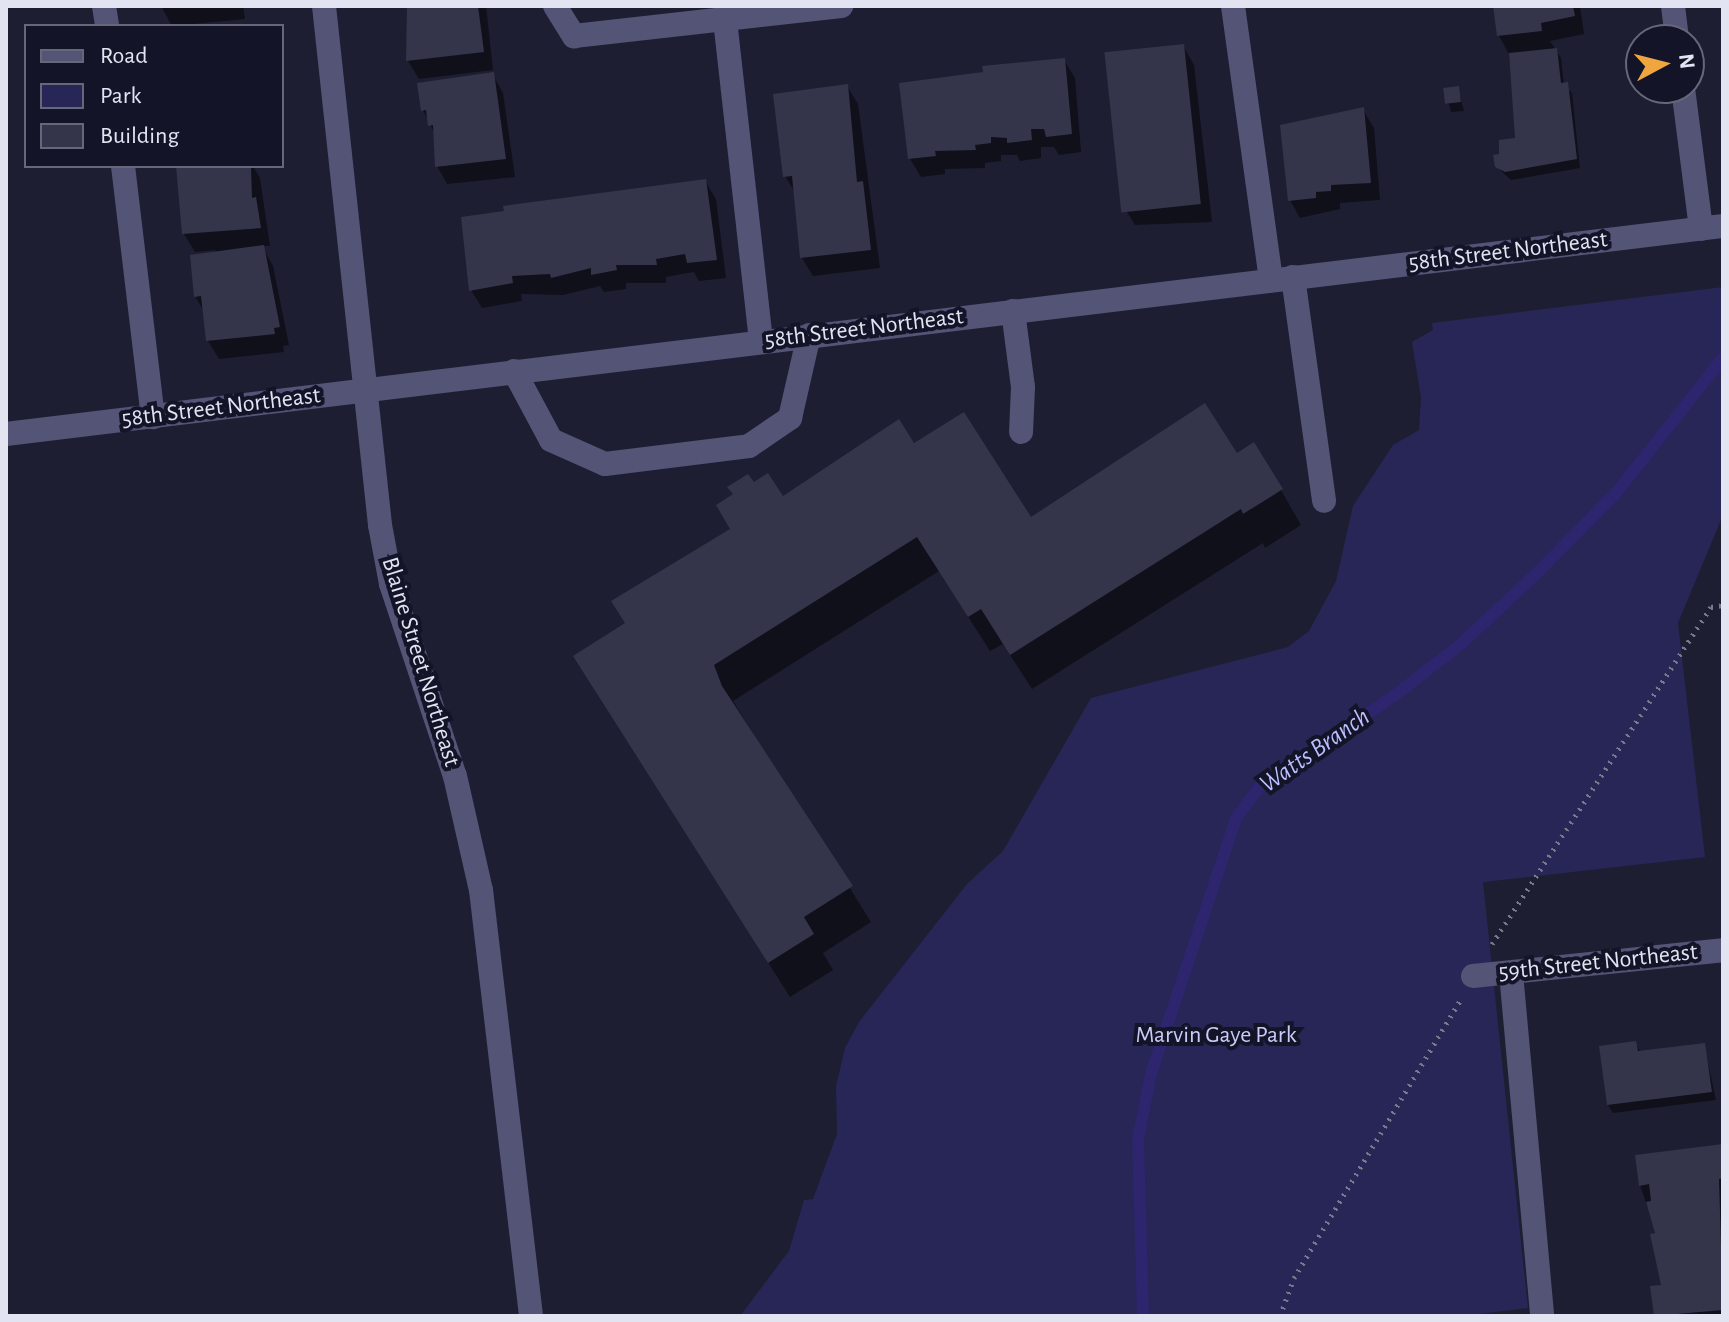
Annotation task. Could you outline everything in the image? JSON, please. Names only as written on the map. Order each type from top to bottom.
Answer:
[{"type":"street","name":"Blaine Street Northeast","points":[[324,6],[391,584],[455,776],[481,890],[531,1316]]},
{"type":"street","points":[[555,6],[574,36],[841,6]]},
{"type":"street","points":[[1233,6],[1324,501]]},
{"type":"street","points":[[725,20],[761,341]]},
{"type":"street","points":[[1686,104],[1712,227]]},
{"type":"street","points":[[123,168],[153,417]]},
{"type":"street","name":"58th Street Northeast","points":[[6,434],[1712,227]]},
{"type":"street","points":[[1013,311],[1023,387],[1021,432]]},
{"type":"street","points":[[514,371],[551,440],[605,464],[663,457],[749,446],[790,418],[809,335]]},
{"type":"street","name":"59th Street Northeast","points":[[1473,976],[1723,950]]},
{"type":"street","points":[[1511,973],[1542,1316]]},
{"type":"green space","name":"Marvin Gaye Park","points":[[1723,287],[1723,515],[1678,623],[1705,857],[1483,882],[1528,1308],[1463,1316],[740,1316],[789,1251],[804,1200],[813,1199],[837,1134],[836,1086],[845,1048],[859,1022],[967,884],[1003,851],[1091,698],[1288,647],[1309,631],[1336,581],[1353,506],[1393,445],[1419,430],[1421,398],[1412,342],[1433,330],[1432,323]]},
{"type":"building","points":[[407,6],[478,6],[484,52],[406,61]]},
{"type":"building","points":[[1493,6],[1573,6],[1575,16],[1541,23],[1542,31],[1497,36]]},
{"type":"building","points":[[1184,44],[1201,204],[1121,212],[1104,52]]},
{"type":"building","points":[[1557,48],[1561,83],[1568,82],[1577,159],[1505,172],[1495,167],[1493,155],[1499,154],[1499,140],[1515,138],[1509,53]]},
{"type":"building","points":[[1065,58],[1072,134],[1046,137],[1044,129],[1031,129],[1032,140],[1007,143],[1007,138],[991,137],[991,143],[975,145],[976,150],[935,151],[936,156],[908,159],[899,83],[983,72],[982,66]]},
{"type":"building","points":[[494,72],[506,159],[435,167],[433,125],[428,126],[426,110],[421,111],[417,83]]},
{"type":"building","points":[[848,84],[857,182],[863,181],[871,250],[800,258],[792,176],[783,177],[773,94]]},
{"type":"building","points":[[1459,86],[1461,102],[1445,104],[1443,88]]},
{"type":"building","points":[[1364,107],[1371,183],[1331,185],[1331,191],[1316,192],[1316,198],[1288,201],[1280,125]]},
{"type":"building","points":[[176,168],[251,168],[252,198],[256,197],[261,228],[182,234]]},
{"type":"building","points":[[706,179],[717,260],[687,263],[685,254],[656,259],[657,265],[616,265],[617,270],[591,275],[591,268],[551,278],[550,274],[512,276],[513,283],[469,291],[461,217],[504,211],[503,206]]},
{"type":"building","points":[[264,245],[280,327],[274,328],[275,334],[206,341],[201,296],[194,297],[190,255]]},
{"type":"building","points":[[1205,403],[1237,453],[1254,442],[1283,489],[1243,514],[1241,509],[1010,655],[981,609],[968,617],[917,537],[714,665],[722,686],[853,886],[804,917],[814,934],[768,963],[573,656],[625,623],[611,601],[730,529],[716,505],[733,494],[727,487],[748,474],[754,482],[768,473],[783,496],[899,419],[914,443],[964,412],[1031,517]]},
{"type":"building","points":[[1636,1041],[1638,1051],[1705,1043],[1712,1092],[1607,1105],[1599,1046]]},
{"type":"building","points":[[1723,1144],[1723,1178],[1719,1179],[1723,1310],[1654,1316],[1650,1286],[1661,1285],[1650,1234],[1655,1233],[1646,1202],[1651,1201],[1649,1184],[1639,1186],[1635,1155]]},
{"type":"waterway","name":"Watts Branch","points":[[1143,1316],[1138,1139],[1151,1074],[1236,818],[1260,786],[1394,696],[1461,644],[1537,573],[1616,493],[1723,358]]}]
